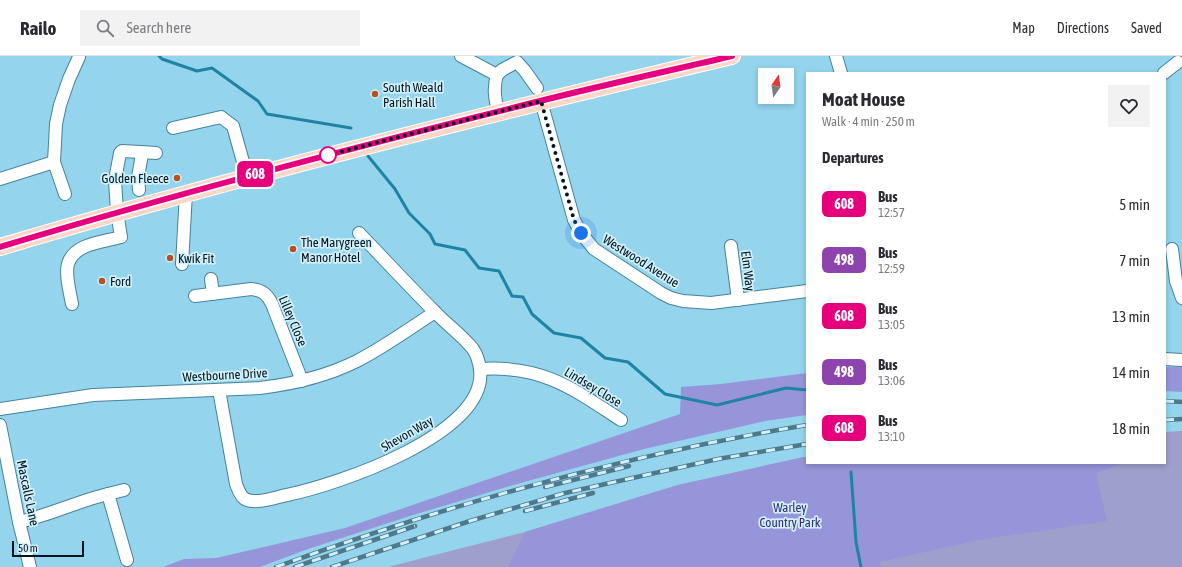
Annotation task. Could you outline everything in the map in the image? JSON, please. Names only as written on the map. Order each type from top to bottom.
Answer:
[{"type":"main road","points":[[0,247],[116,212],[247,176],[498,111],[539,94],[732,56]]},
{"type":"street","points":[[461,56],[497,75]]},
{"type":"street","points":[[836,56],[841,72]]},
{"type":"street","points":[[65,194],[54,162],[56,124],[60,105],[69,79],[79,57]]},
{"type":"street","points":[[498,111],[494,85],[497,75],[519,59]]},
{"type":"street","name":"Westwood Avenue","points":[[519,59],[539,94],[574,220],[581,233],[594,249],[655,289],[671,298],[683,301],[697,303],[738,300],[806,291]]},
{"type":"street","points":[[1165,72],[1177,61]]},
{"type":"street","points":[[173,128],[221,117],[232,126],[247,176]]},
{"type":"street","points":[[72,304],[68,264],[74,254],[82,247],[121,237],[116,212],[115,180],[120,153],[122,151],[156,154]]},
{"type":"street","points":[[139,190],[138,177],[142,154],[141,152]]},
{"type":"street","points":[[0,179],[54,162]]},
{"type":"street","points":[[182,264],[186,194]]},
{"type":"street","name":"Shevon Way","points":[[219,390],[236,484],[240,493],[246,499],[254,501],[298,493],[328,485],[355,475],[389,460],[429,439],[456,420],[464,411],[477,389],[481,377],[478,358],[473,349],[359,233]]},
{"type":"street","name":"Elm Way","points":[[731,246],[738,300]]},
{"type":"street","points":[[1173,249],[1176,281],[1182,298]]},
{"type":"street","points":[[211,279],[213,294]]},
{"type":"street","name":"Lilley Close","points":[[195,296],[251,289],[267,295],[272,304],[302,381]]},
{"type":"street","name":"Westbourne Drive","points":[[0,409],[93,395],[260,388],[302,381],[357,361],[384,346],[435,312]]},
{"type":"street","points":[[1166,359],[1182,360]]},
{"type":"street","name":"Lindsey Close","points":[[480,369],[506,368],[539,374],[574,389],[621,420]]},
{"type":"street","name":"Mascalls Lane","points":[[0,425],[19,522],[30,567]]},
{"type":"street","points":[[19,522],[39,517],[85,499],[124,490]]},
{"type":"street","points":[[108,494],[127,560]]},
{"type":"green space","points":[[1166,367],[1182,367],[1182,392],[1166,391]]},
{"type":"green space","points":[[806,373],[806,415],[765,421],[644,449],[517,484],[413,515],[308,549],[260,567],[163,567],[184,559],[216,558],[345,528],[680,414],[681,387],[721,384]]},
{"type":"green space","name":"Warley Country Park","points":[[1182,431],[1182,567],[388,567],[525,532],[678,485],[804,457],[806,457],[806,464],[1166,464],[1166,432]]},
{"type":"green space","name":"Warley Country Park","points":[[804,457],[806,457],[806,464],[1122,464],[1096,473],[1107,521],[978,540],[880,562],[881,567],[508,567],[525,532],[678,485]]},
{"type":"waterway","points":[[159,56],[162,59],[197,71],[212,68],[258,101],[267,114],[351,128]]},
{"type":"waterway","points":[[368,156],[395,189],[409,213],[430,234],[435,244],[465,250],[479,268],[499,271],[512,296],[523,297],[532,314],[554,333],[581,338],[605,358],[628,362],[665,394],[717,405],[786,388],[806,390]]},
{"type":"waterway","points":[[851,472],[856,542],[861,567]]},
{"type":"railway","points":[[1166,401],[1182,402]]},
{"type":"railway","points":[[1166,420],[1182,419]]},
{"type":"railway","points":[[276,567],[406,522],[538,484],[672,451],[806,425]]},
{"type":"railway","points":[[332,567],[470,521],[565,493],[718,459],[806,444]]},
{"type":"railway","points":[[545,487],[629,466]]},
{"type":"railway","points":[[525,511],[593,493]]},
{"type":"railway","points":[[295,567],[415,526]]},
{"type":"bus line","name":"608","points":[[0,247],[116,212],[328,155],[541,101],[732,56]]},
{"type":"place","name":"South Weald Parish Hall","points":[[375,94]]},
{"type":"place","name":"Golden Fleece","points":[[177,178]]},
{"type":"place","name":"The Marygreen Manor Hotel","points":[[293,249]]},
{"type":"place","name":"Kwik Fit","points":[[170,258]]},
{"type":"place","name":"Ford","points":[[102,281]]},
{"type":"route","points":[[328,155],[541,101],[574,220],[581,233]]}]
